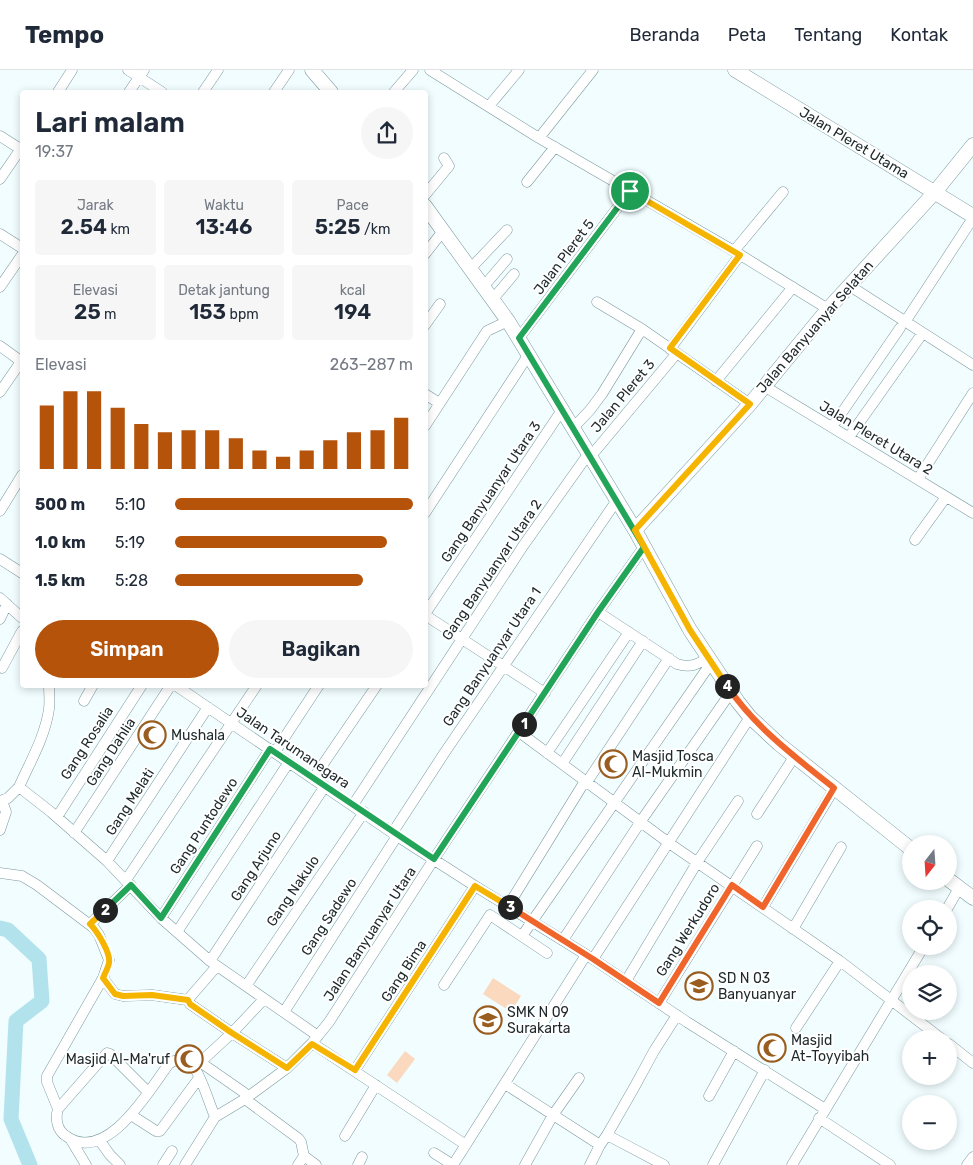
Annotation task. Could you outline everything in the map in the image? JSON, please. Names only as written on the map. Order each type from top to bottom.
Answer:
[{"type":"main road","points":[[312,70],[329,90]]},
{"type":"main road","name":"Jalan Pleret Utama","points":[[735,70],[973,217]]},
{"type":"main road","name":"Jalan Banyuanyar Selatan","points":[[635,530],[750,404],[828,309],[935,192],[973,145]]},
{"type":"main road","points":[[428,210],[493,298],[519,338],[635,530],[690,630],[731,692],[750,717],[778,744],[902,842]]},
{"type":"main road","points":[[958,887],[973,898]]},
{"type":"street","points":[[59,90],[72,70]]},
{"type":"street","points":[[128,70],[141,74],[160,90]]},
{"type":"street","points":[[204,90],[218,70]]},
{"type":"street","points":[[275,90],[289,70]]},
{"type":"street","points":[[396,90],[413,70]]},
{"type":"street","points":[[430,70],[539,138],[737,253],[828,309]]},
{"type":"street","points":[[489,106],[519,70]]},
{"type":"street","points":[[539,138],[593,70]]},
{"type":"street","points":[[130,90],[141,74]]},
{"type":"street","points":[[0,136],[20,148]]},
{"type":"street","points":[[527,182],[555,147]]},
{"type":"street","points":[[0,179],[20,152]]},
{"type":"street","points":[[428,191],[449,166],[444,158]]},
{"type":"street","name":"Jalan Pleret 5","points":[[519,338],[630,191]]},
{"type":"street","name":"Jalan Pleret 3","points":[[590,454],[673,351],[737,253],[783,192]]},
{"type":"street","points":[[832,427],[973,217]]},
{"type":"street","points":[[471,268],[507,230]]},
{"type":"street","points":[[428,250],[443,231]]},
{"type":"street","points":[[0,234],[20,247]]},
{"type":"street","points":[[0,287],[20,258]]},
{"type":"street","points":[[484,286],[507,259]]},
{"type":"street","points":[[493,298],[514,274]]},
{"type":"street","points":[[850,286],[902,325],[922,334],[973,365]]},
{"type":"street","points":[[716,381],[793,287]]},
{"type":"street","points":[[597,302],[642,328],[750,404]]},
{"type":"street","points":[[428,321],[440,304]]},
{"type":"street","points":[[428,421],[487,331],[505,316]]},
{"type":"street","points":[[573,428],[602,394],[642,328]]},
{"type":"street","points":[[849,436],[922,334]]},
{"type":"street","points":[[0,346],[20,360]]},
{"type":"street","points":[[428,507],[529,354]]},
{"type":"street","points":[[0,392],[20,364]]},
{"type":"street","name":"Jalan Pleret Utara 2","points":[[764,386],[973,513]]},
{"type":"street","points":[[918,479],[973,393]]},
{"type":"street","points":[[428,396],[440,403]]},
{"type":"street","name":"Gang Banyuanyar Utara 3","points":[[428,611],[562,410]]},
{"type":"street","name":"Gang Banyuanyar Utara 2","points":[[352,804],[524,546],[590,454]]},
{"type":"street","points":[[0,511],[19,486]]},
{"type":"street","points":[[915,540],[946,497]]},
{"type":"street","name":"Gang Banyuanyar Utara 1","points":[[395,834],[502,666],[617,500]]},
{"type":"street","name":"Jalan Banyuanyar Utara","points":[[215,1117],[287,1068],[315,1040],[344,1000],[434,859],[598,612],[644,547]]},
{"type":"street","points":[[0,559],[20,572]]},
{"type":"street","points":[[4,601],[20,616]]},
{"type":"street","points":[[0,619],[4,601]]},
{"type":"street","points":[[598,612],[677,664],[697,665],[709,660]]},
{"type":"street","points":[[428,617],[545,692]]},
{"type":"street","points":[[548,753],[629,632]]},
{"type":"street","points":[[2,668],[20,635]]},
{"type":"street","points":[[562,764],[643,641]]},
{"type":"street","points":[[508,906],[586,782],[669,658]]},
{"type":"street","points":[[522,936],[615,803],[709,660]]},
{"type":"street","points":[[0,830],[6,812],[1,801],[8,798],[19,787],[45,728],[49,709],[49,688]]},
{"type":"street","points":[[84,701],[91,688]]},
{"type":"street","name":"Gang Rosalia","points":[[57,817],[140,688]]},
{"type":"street","name":"Gang Dahlia","points":[[74,833],[168,688]]},
{"type":"street","name":"Jalan Tarumanegara","points":[[180,688],[395,834],[765,1070],[887,1164]]},
{"type":"street","points":[[90,924],[129,883],[254,688]]},
{"type":"street","name":"Gang Puntodewo","points":[[161,918],[272,751],[317,688]]},
{"type":"street","points":[[314,779],[375,688]]},
{"type":"street","points":[[563,940],[641,821],[731,692]]},
{"type":"street","name":"Gang Melati","points":[[108,861],[208,707]]},
{"type":"street","points":[[434,1153],[453,1165],[590,957],[669,843],[750,717]]},
{"type":"street","points":[[518,732],[669,843],[698,861],[840,961],[931,1030]]},
{"type":"street","points":[[757,814],[794,757]]},
{"type":"street","points":[[177,932],[290,762]]},
{"type":"street","name":"Gang Arjuno","points":[[188,1000],[214,964],[325,786]]},
{"type":"street","points":[[19,787],[108,861],[161,918],[214,964],[284,1012],[315,1040],[355,1070],[466,1145]]},
{"type":"street","points":[[763,907],[834,788]]},
{"type":"street","points":[[626,981],[698,861],[738,801]]},
{"type":"street","name":"Gang Nakulo","points":[[246,986],[364,812]]},
{"type":"street","name":"Gang Sadewo","points":[[284,1012],[395,834]]},
{"type":"street","name":"Gang Werkudoro","points":[[659,1003],[757,846]]},
{"type":"street","points":[[793,929],[841,847]]},
{"type":"street","points":[[0,873],[22,876],[90,924],[99,935],[108,955],[109,963],[100,983],[47,1076],[47,1082],[58,1109]]},
{"type":"street","name":"Gang Bima","points":[[355,1070],[475,886]]},
{"type":"street","points":[[444,984],[489,916],[492,916],[547,953]]},
{"type":"street","points":[[792,1165],[918,955]]},
{"type":"street","points":[[796,1028],[840,961]]},
{"type":"street","points":[[100,983],[115,994],[123,996],[152,995],[188,1000],[190,1004],[232,1033],[287,1068]]},
{"type":"street","points":[[197,1065],[232,1033],[264,999]]},
{"type":"street","points":[[590,1165],[654,1051],[677,1015]]},
{"type":"street","points":[[957,1050],[973,1063]]},
{"type":"street","points":[[710,1096],[734,1051]]},
{"type":"street","points":[[148,1092],[107,1053],[58,1109],[56,1115],[57,1124],[63,1134],[71,1140],[80,1143],[100,1141],[117,1130],[131,1115],[172,1061],[181,1060],[197,1065],[247,1097],[299,1139],[304,1156],[316,1165]]},
{"type":"street","points":[[185,1165],[215,1117],[199,1078],[197,1065]]},
{"type":"street","points":[[713,1165],[765,1070]]},
{"type":"street","points":[[131,1115],[156,1131],[160,1131],[199,1078]]},
{"type":"street","points":[[525,1165],[553,1115],[579,1078]]},
{"type":"street","points":[[345,1136],[376,1084]]},
{"type":"street","points":[[505,1084],[600,1145]]},
{"type":"street","points":[[607,1135],[664,1165]]},
{"type":"street","points":[[71,1140],[86,1165]]},
{"type":"street","points":[[100,1141],[120,1165]]},
{"type":"street","points":[[163,1165],[172,1151]]},
{"type":"street","points":[[298,1165],[304,1156]]},
{"type":"street","points":[[968,1165],[973,1157]]},
{"type":"shaded area","points":[[493,978],[521,996],[511,1012],[483,994]]},
{"type":"shaded area","points":[[405,1051],[415,1059],[397,1083],[387,1075]]},
{"type":"waterway","points":[[0,928],[8,930],[39,959],[42,1001],[16,1021],[11,1119],[30,1165]]},
{"type":"place","name":"Mushala","points":[[152,735]]},
{"type":"place","name":"Masjid Tosca Al-Mukmin","points":[[613,764]]},
{"type":"place","name":"SD N 03 Banyuanyar","points":[[699,986]]},
{"type":"place","name":"SMK N 09 Surakarta","points":[[488,1020]]},
{"type":"place","name":"Masjid At-Toyyibah","points":[[772,1048]]},
{"type":"place","name":"Masjid Al-Ma'ruf","points":[[189,1059]]},
{"type":"route","points":[[630,191],[740,255],[670,348],[750,404],[635,530],[690,630],[738,702],[750,717],[778,744],[834,788],[763,907],[732,885],[659,1003],[593,959],[475,886],[355,1070],[312,1044],[287,1068],[232,1033],[190,1004],[188,1000],[152,995],[134,997],[115,994],[103,978],[109,963],[108,955],[99,935],[90,924],[131,885],[161,918],[270,749],[434,859],[598,612],[644,547],[519,338],[630,191]]}]
